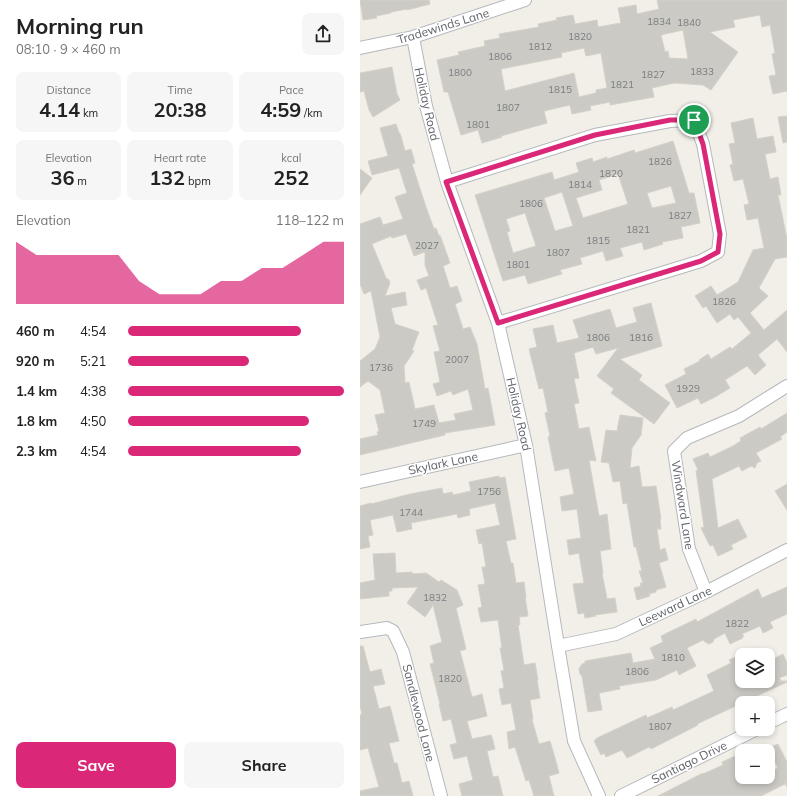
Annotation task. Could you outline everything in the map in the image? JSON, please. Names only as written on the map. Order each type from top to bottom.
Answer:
[{"type":"street","name":"Tradewinds Lane","points":[[360,48],[413,38],[525,0]]},
{"type":"street","name":"Holiday Road","points":[[413,38],[426,106],[446,182],[498,323],[526,445],[574,741],[599,796]]},
{"type":"street","points":[[446,182],[595,135],[670,120],[694,120],[703,144],[720,234],[718,252],[701,261],[498,323]]},
{"type":"street","name":"Windward Lane","points":[[706,592],[689,549],[674,450],[688,438],[739,416],[787,386]]},
{"type":"street","name":"Skylark Lane","points":[[360,482],[526,445]]},
{"type":"street","name":"Leeward Lane","points":[[558,646],[616,634],[706,592],[787,550]]},
{"type":"street","name":"Sandlewood Lane","points":[[360,632],[387,628],[393,631],[403,652],[440,796]]},
{"type":"street","points":[[775,720],[787,714]]},
{"type":"street","name":"Santiago Drive","points":[[621,796],[743,736]]},
{"type":"building","points":[[360,0],[429,0],[430,4],[376,16],[377,18],[363,20]]},
{"type":"building","points":[[657,0],[787,0],[787,91],[773,94],[769,76],[776,75],[772,54],[775,53],[770,25],[762,27],[760,15],[733,20],[735,27],[710,32],[738,52],[711,90],[703,85],[674,83],[652,88],[654,97],[610,105],[610,102],[590,106],[591,110],[572,114],[570,105],[544,111],[547,123],[482,143],[478,130],[461,135],[448,92],[444,92],[437,60],[459,55],[458,52],[485,46],[484,41],[500,38],[499,34],[539,27],[538,24],[557,20],[556,18],[573,15],[575,24],[597,20],[598,27],[621,23],[618,8],[636,5],[637,14],[659,9]],"holes":[[[683,30],[688,59],[669,58],[668,51],[665,52],[661,35]],[[584,48],[586,56],[601,53],[607,88],[596,90],[596,93],[579,97],[574,73],[505,91],[501,69],[562,57],[561,53]]]},
{"type":"building","points":[[392,67],[397,94],[400,100],[373,117],[369,110],[364,91],[360,92],[360,73]]},
{"type":"building","points":[[787,116],[787,142],[783,143],[778,117]]},
{"type":"building","points":[[753,118],[757,139],[773,136],[776,152],[765,154],[770,179],[778,177],[781,195],[778,195],[787,239],[787,257],[775,259],[759,288],[768,296],[750,313],[764,330],[787,310],[787,352],[777,339],[758,355],[766,365],[755,375],[747,366],[725,380],[730,388],[715,397],[701,404],[698,398],[677,408],[665,385],[686,374],[684,369],[700,361],[699,360],[708,354],[711,359],[730,347],[732,349],[751,333],[738,317],[734,320],[730,314],[717,323],[706,306],[703,308],[695,296],[711,286],[717,295],[738,282],[753,250],[764,248],[758,218],[747,220],[744,205],[749,204],[743,179],[734,181],[730,165],[733,164],[729,144],[735,143],[731,123]]},
{"type":"building","points":[[396,124],[405,151],[411,149],[415,163],[412,164],[426,207],[434,229],[436,228],[439,236],[440,235],[450,263],[443,266],[450,288],[457,286],[462,301],[455,304],[463,329],[470,327],[477,344],[485,389],[488,388],[495,425],[445,433],[445,435],[360,455],[360,439],[378,435],[377,432],[379,431],[375,415],[385,413],[380,390],[368,381],[360,387],[360,361],[375,349],[380,337],[371,291],[364,294],[360,284],[360,224],[380,217],[383,225],[403,219],[395,197],[407,193],[399,168],[372,175],[368,161],[388,156],[380,128]],"holes":[[[406,234],[414,256],[425,252],[425,265],[429,276],[417,280],[421,290],[426,288],[438,325],[433,326],[440,351],[434,352],[440,382],[433,384],[437,396],[451,391],[453,395],[468,389],[473,410],[454,414],[456,420],[439,423],[434,405],[415,409],[409,382],[405,383],[404,366],[414,351],[412,350],[419,332],[395,324],[391,308],[407,305],[405,292],[385,296],[390,283],[386,278],[372,244],[391,236],[392,238]]]},
{"type":"building","points":[[673,141],[689,193],[694,193],[700,223],[681,227],[683,238],[662,242],[663,244],[644,250],[642,242],[620,248],[623,256],[606,261],[603,251],[580,258],[582,264],[560,270],[562,274],[528,284],[525,275],[503,281],[475,195],[552,172],[554,180],[579,172],[576,163],[592,158],[593,162],[634,150],[635,153]],"holes":[[[618,174],[628,204],[583,218],[576,198],[602,190],[599,180]],[[671,186],[676,203],[652,208],[647,193]],[[562,192],[573,226],[555,231],[544,198]],[[525,213],[536,246],[513,253],[507,232],[510,231],[506,219]]]},
{"type":"building","points":[[360,169],[372,178],[360,195]]},
{"type":"building","points":[[651,303],[662,346],[620,359],[642,375],[639,380],[670,403],[654,424],[611,393],[614,389],[597,376],[618,348],[596,354],[593,347],[574,353],[579,378],[574,379],[579,403],[574,404],[579,429],[589,427],[596,461],[589,460],[599,516],[607,514],[611,549],[600,551],[602,573],[607,599],[615,598],[617,612],[585,618],[584,613],[578,614],[573,584],[584,583],[579,553],[569,555],[567,540],[581,538],[577,509],[562,511],[560,497],[574,494],[569,468],[555,471],[548,437],[550,436],[545,413],[548,412],[543,388],[539,389],[529,349],[537,347],[533,329],[553,325],[557,343],[579,338],[573,320],[610,309],[616,328],[637,322],[633,308]]},
{"type":"building","points":[[787,413],[787,432],[780,437],[782,439],[756,453],[761,461],[757,463],[755,468],[751,466],[742,471],[739,466],[712,479],[718,528],[738,519],[747,537],[731,545],[733,549],[718,556],[713,545],[710,546],[701,528],[704,527],[696,471],[698,470],[693,459],[708,453],[710,457],[733,446],[741,441],[740,438],[760,427],[761,429]]},
{"type":"building","points":[[620,415],[643,418],[641,435],[632,448],[630,468],[639,466],[642,487],[656,486],[661,519],[661,529],[657,529],[660,550],[665,548],[668,560],[659,563],[666,587],[656,590],[656,592],[649,594],[650,596],[637,600],[634,588],[641,586],[640,583],[643,583],[639,571],[642,571],[636,547],[634,547],[627,503],[623,504],[620,481],[613,482],[609,463],[601,462],[606,430],[617,431]]},
{"type":"building","points":[[499,476],[499,478],[505,477],[516,539],[506,541],[511,563],[513,563],[516,583],[524,582],[526,597],[528,616],[519,617],[520,625],[518,625],[524,665],[535,663],[538,680],[540,698],[530,700],[532,720],[539,744],[550,741],[559,773],[549,776],[554,796],[534,796],[529,780],[526,781],[515,747],[509,749],[507,732],[516,730],[511,703],[502,705],[499,689],[504,688],[501,671],[504,670],[500,648],[502,648],[498,620],[481,622],[478,608],[482,607],[478,585],[485,584],[482,567],[486,567],[482,543],[479,544],[476,530],[500,525],[495,503],[469,509],[470,515],[458,518],[457,514],[411,523],[412,529],[397,532],[393,515],[370,520],[373,535],[368,536],[370,547],[360,549],[360,506],[442,488],[443,494],[452,492],[453,495],[471,491],[469,482]]},
{"type":"building","points":[[787,484],[787,510],[775,491]]},
{"type":"building","points":[[395,553],[396,573],[426,573],[439,582],[441,580],[457,590],[463,605],[456,608],[466,649],[460,651],[472,697],[482,694],[487,716],[467,721],[472,739],[491,735],[492,737],[495,749],[487,751],[493,777],[498,776],[503,796],[462,796],[459,784],[473,780],[467,756],[454,759],[450,745],[457,743],[451,719],[443,721],[439,704],[430,664],[434,663],[430,646],[442,642],[433,605],[425,617],[407,603],[418,587],[392,588],[392,591],[389,591],[389,596],[360,599],[360,583],[375,580],[373,554]]},
{"type":"building","points":[[787,587],[787,614],[770,622],[773,628],[763,633],[760,626],[742,634],[744,636],[742,637],[743,638],[730,644],[725,633],[714,639],[713,642],[709,644],[703,640],[687,648],[696,666],[679,675],[677,670],[656,680],[619,686],[620,689],[599,693],[602,710],[588,712],[582,676],[579,669],[585,661],[631,653],[633,663],[655,659],[650,648],[663,642],[661,636],[696,619],[697,622],[758,589],[762,598]]},
{"type":"building","points":[[360,646],[363,646],[370,672],[381,669],[385,684],[373,686],[379,709],[390,706],[399,741],[389,743],[394,763],[397,763],[402,783],[409,781],[413,796],[360,796],[360,791],[379,787],[368,748],[360,750],[360,715],[362,714],[360,706]]},
{"type":"building","points":[[783,654],[787,663],[787,675],[779,678],[781,680],[779,681],[787,682],[775,688],[775,658]]},
{"type":"building","points":[[735,657],[735,688],[774,688],[757,696],[735,696],[735,706],[697,724],[698,725],[651,749],[649,747],[627,758],[622,750],[606,757],[604,753],[601,755],[594,741],[597,738],[646,715],[647,718],[672,707],[673,710],[714,691],[707,675],[731,663],[729,660]]},
{"type":"building","points":[[778,744],[787,762],[787,787],[784,781],[785,784],[761,796],[658,796],[703,773],[723,765],[722,762],[735,756],[735,784],[775,784],[775,770],[778,768],[775,762],[775,745]]},
{"type":"route","points":[[670,120],[694,120],[703,144],[720,234],[718,252],[701,261],[498,323],[446,182],[595,135],[670,120]]}]
